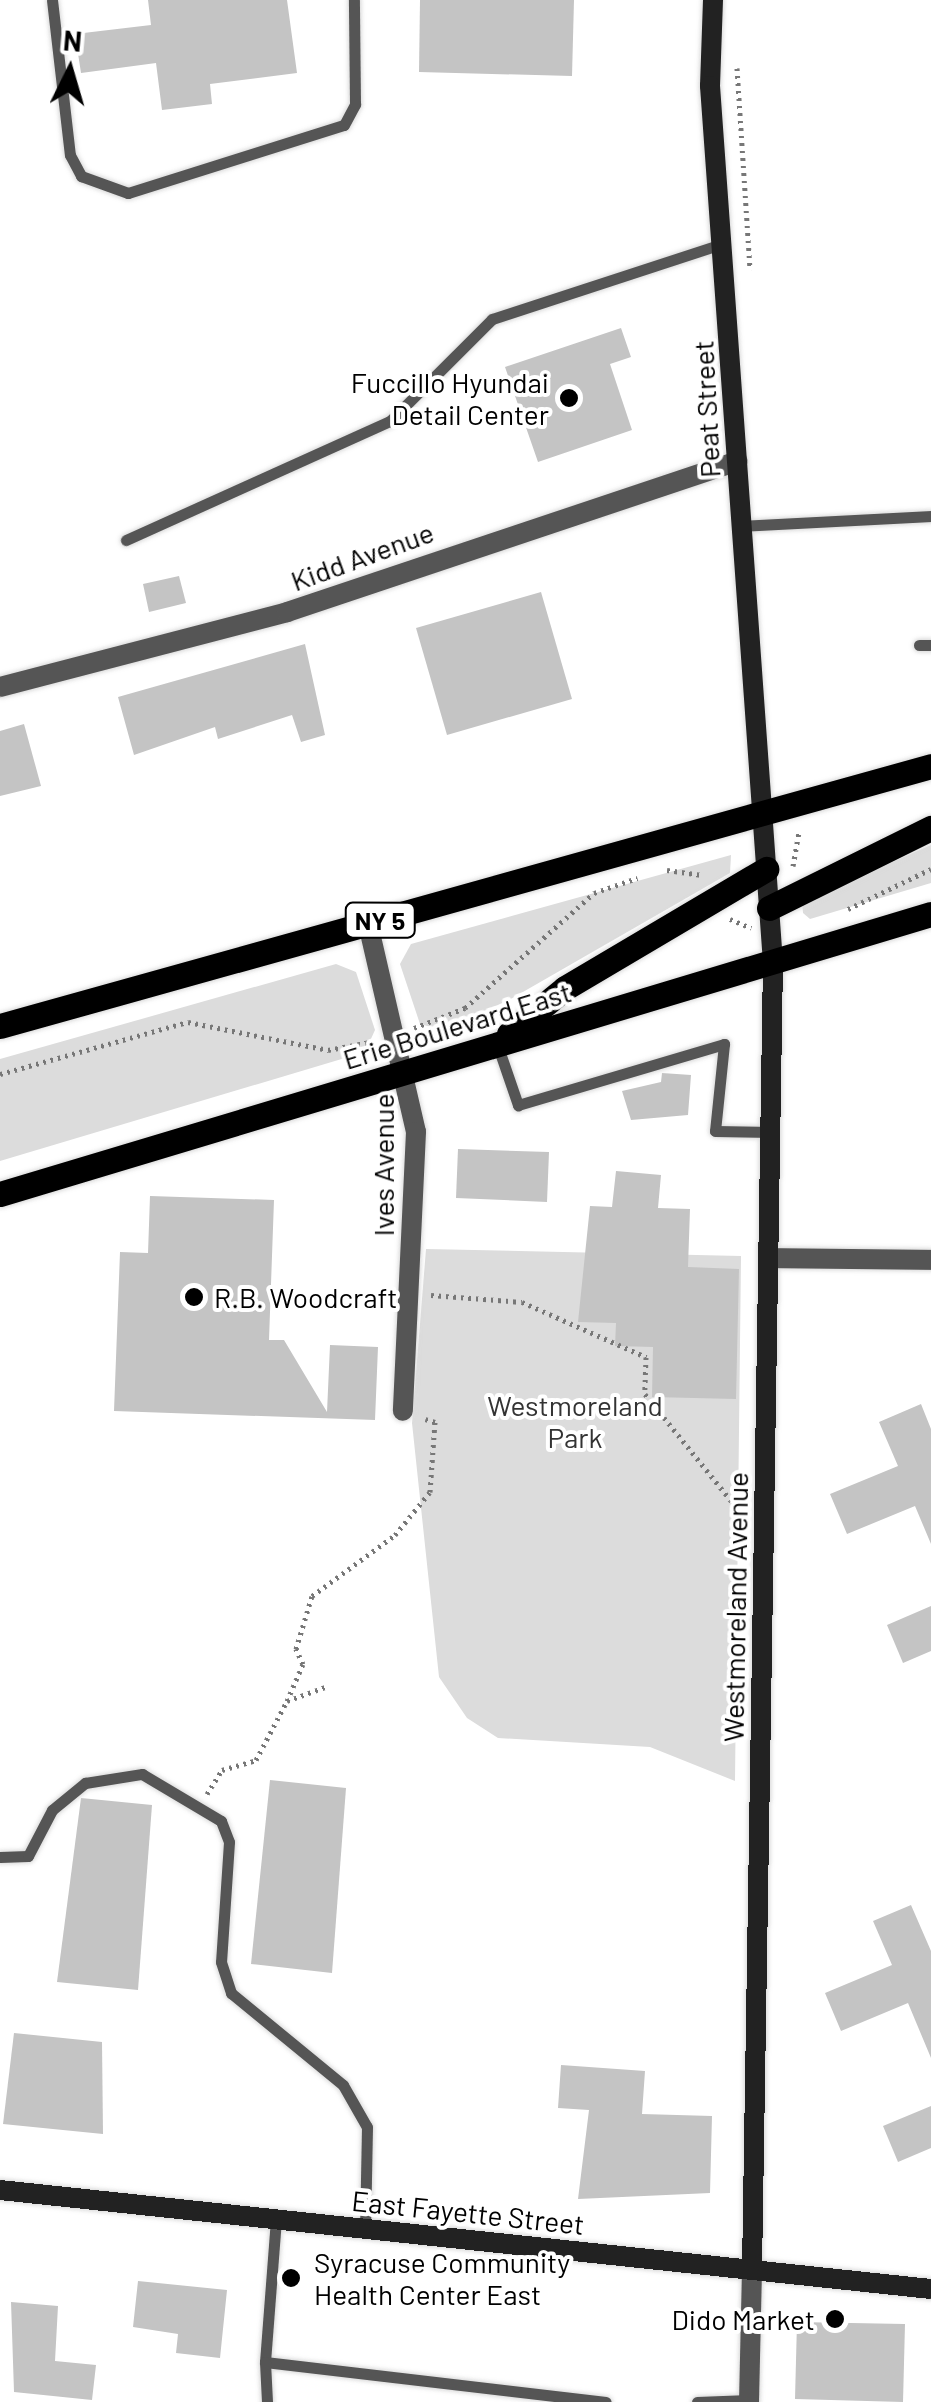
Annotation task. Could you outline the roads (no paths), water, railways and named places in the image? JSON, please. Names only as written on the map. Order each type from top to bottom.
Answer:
[{"type":"main road","name":"NY 5","points":[[0,1026],[931,766]]},
{"type":"main road","points":[[769,908],[931,828]]},
{"type":"main road","points":[[497,1044],[566,988],[766,869]]},
{"type":"main road","name":"Erie Boulevard East","points":[[0,1194],[931,914]]},
{"type":"street","name":"Peat Street","points":[[713,0],[722,244],[760,814]]},
{"type":"street","name":"Kidd Avenue","points":[[0,687],[287,612],[737,460]]},
{"type":"street","name":"Westmoreland Avenue","points":[[749,2401],[772,1132],[773,962],[760,814]]},
{"type":"street","name":"Ives Avenue","points":[[368,924],[408,1071],[416,1132],[403,1411]]},
{"type":"street","points":[[771,1258],[931,1260]]},
{"type":"street","name":"East Fayette Street","points":[[0,2190],[931,2289]]},
{"type":"lane","points":[[52,0],[70,155],[81,176],[128,193],[344,126],[355,104],[354,0]]},
{"type":"lane","points":[[126,540],[390,422],[492,319],[722,244]]},
{"type":"lane","points":[[740,526],[931,516]]},
{"type":"lane","points":[[497,1044],[518,1105],[724,1044],[715,1131],[772,1132]]},
{"type":"lane","points":[[0,1857],[28,1856],[52,1810],[85,1783],[142,1774],[200,1805],[230,1842],[221,1962],[231,1992],[343,2085],[368,2127],[365,2228]]},
{"type":"lane","points":[[268,2402],[265,2362],[276,2219]]},
{"type":"lane","points":[[265,2362],[606,2402]]},
{"type":"lane","points":[[697,2402],[749,2401]]},
{"type":"place","name":"Fuccillo Hyundai Detail Center","points":[[569,398]]},
{"type":"place","name":"R.B. Woodcraft","points":[[194,1297]]},
{"type":"place","name":"Syracuse Community Health Center East","points":[[291,2278]]},
{"type":"place","name":"Dido Market","points":[[835,2319]]},
{"type":"park label","name":"Westmoreland Park","points":[[575,1421]]}]
